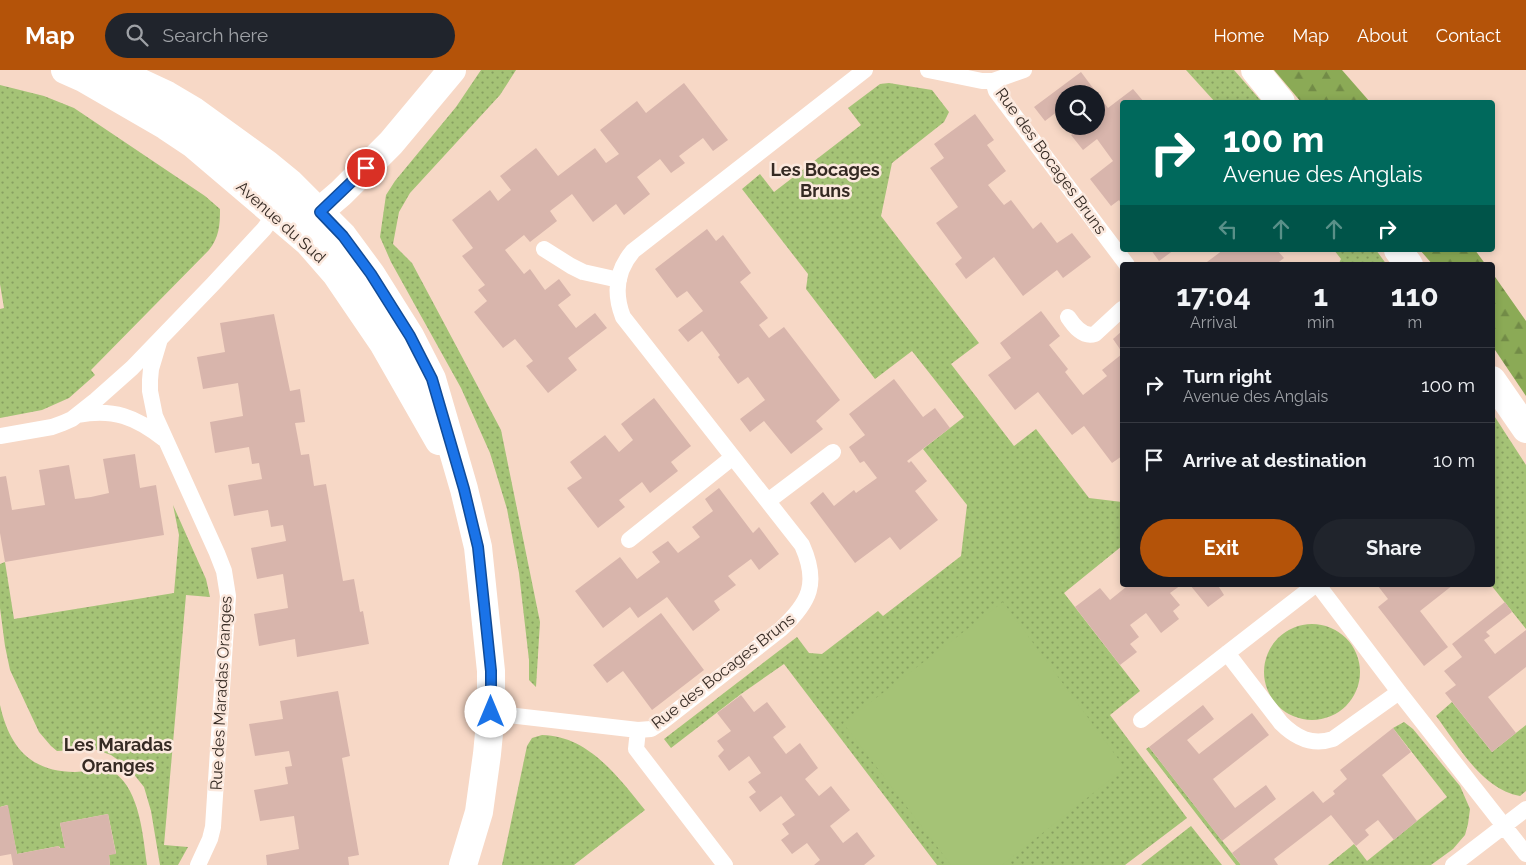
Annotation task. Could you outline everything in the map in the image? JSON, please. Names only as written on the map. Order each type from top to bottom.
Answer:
[{"type":"street","name":"Avenue du Sud","points":[[65,70],[83,78],[135,80],[167,95],[194,111],[268,164],[285,201],[308,242],[336,274],[378,335],[428,421],[464,489]]},
{"type":"street","points":[[320,212],[391,143],[452,70]]},
{"type":"street","points":[[1255,70],[1279,100]]},
{"type":"street","name":"Avenue du Sud","points":[[285,201],[320,212],[343,236],[371,274],[410,336],[432,379],[464,489],[478,547],[491,671],[491,712],[479,812],[463,865]]},
{"type":"street","points":[[1495,384],[1526,429]]},
{"type":"lane","name":"Rue des Bocages Bruns","points":[[491,712],[638,730],[651,729],[781,629],[804,604],[811,577],[810,562],[802,545],[623,317],[618,304],[619,280],[624,261],[633,251],[865,70]]},
{"type":"lane","name":"Rue des Bocages Bruns","points":[[928,70],[968,80],[993,81],[1024,70]]},
{"type":"lane","name":"Rue des Bocages Bruns","points":[[993,81],[996,91],[1125,262]]},
{"type":"lane","points":[[285,201],[281,210],[293,212],[313,226],[347,266],[432,379]]},
{"type":"lane","name":"Rue des Maradas Oranges","points":[[0,436],[52,427],[78,415],[132,368],[257,237],[285,201]]},
{"type":"lane","points":[[544,249],[583,272],[619,280]]},
{"type":"lane","points":[[1068,317],[1075,327],[1090,336],[1095,334],[1120,311]]},
{"type":"lane","name":"Rue des Maradas Oranges","points":[[160,339],[151,370],[150,391],[155,416],[217,553],[224,571],[228,596],[214,821],[210,839],[198,865]]},
{"type":"lane","name":"Rue des Maradas Oranges","points":[[78,415],[100,412],[124,415],[146,426],[166,440]]},
{"type":"lane","points":[[768,500],[833,452]]},
{"type":"lane","points":[[629,540],[734,457]]},
{"type":"lane","points":[[1141,720],[1313,587]]},
{"type":"lane","points":[[1318,587],[1526,854]]},
{"type":"lane","points":[[1227,653],[1281,723],[1291,733],[1303,740],[1325,742],[1333,739],[1399,692]]},
{"type":"lane","points":[[638,730],[636,749],[725,865]]},
{"type":"lane","points":[[1453,865],[1526,809]]},
{"type":"green space","points":[[481,70],[516,70],[500,95],[410,193],[399,212],[393,244],[412,263],[501,430],[540,622],[536,687],[529,680],[529,660],[519,573],[507,509],[490,453],[461,388],[391,262],[380,237],[386,195],[395,181],[456,107]]},
{"type":"green space","points":[[1186,70],[1234,70],[1260,100],[1213,100]]},
{"type":"green space","points":[[1274,70],[1342,70],[1368,100],[1299,100]]},
{"type":"green space","points":[[889,83],[932,90],[949,112],[944,122],[892,163],[881,216],[979,343],[951,364],[1014,446],[1036,429],[1089,498],[1120,502],[1120,548],[1064,593],[1140,691],[1110,715],[1187,818],[1125,865],[937,865],[784,664],[741,694],[671,748],[664,739],[797,637],[809,653],[822,654],[878,611],[883,616],[961,556],[967,505],[923,449],[964,417],[912,351],[875,379],[806,289],[808,274],[742,189],[760,174],[774,192],[861,125],[848,108],[880,84]]},
{"type":"green space","points":[[0,85],[44,96],[74,108],[205,196],[220,209],[220,221],[215,240],[209,250],[91,370],[95,375],[69,398],[42,410],[0,418],[0,309],[4,308],[0,284]]},
{"type":"green space","points":[[1336,252],[1377,252],[1385,262],[1340,262],[1341,259]]},
{"type":"green space","points":[[1422,252],[1476,252],[1484,262],[1430,262]]},
{"type":"green space","points":[[1495,277],[1526,321],[1526,396],[1495,350]]},
{"type":"green space","points":[[1495,417],[1526,465],[1526,629],[1493,587],[1495,587]]},
{"type":"green space","points":[[173,505],[206,579],[210,597],[186,595],[164,845],[188,847],[178,865],[160,865],[151,811],[144,787],[128,767],[111,755],[94,749],[57,751],[39,732],[10,670],[0,608],[0,564],[5,562],[14,619],[174,593],[179,535]]},
{"type":"green space","points":[[1003,602],[1125,768],[1002,865],[951,865],[843,723]]},
{"type":"green space","points":[[1312,624],[1330,628],[1346,638],[1356,654],[1360,672],[1356,690],[1346,706],[1330,716],[1312,720],[1294,716],[1278,706],[1268,690],[1264,672],[1268,654],[1278,638],[1294,628]]},
{"type":"green space","points":[[1452,702],[1492,752],[1526,725],[1526,791],[1520,796],[1506,792],[1482,775],[1453,740],[1436,716]]},
{"type":"green space","points":[[0,705],[9,733],[24,754],[34,762],[59,771],[80,772],[100,768],[110,770],[123,781],[130,791],[139,815],[147,865],[110,865],[109,855],[116,853],[108,814],[60,823],[65,848],[60,848],[59,846],[17,854],[7,805],[0,807]]},
{"type":"green space","points":[[1404,722],[1413,729],[1460,786],[1470,809],[1465,835],[1453,849],[1431,865],[1328,865],[1354,844],[1367,861],[1447,797],[1393,728]]},
{"type":"green space","points":[[542,735],[559,737],[574,742],[588,750],[613,772],[645,810],[574,865],[502,865],[527,746],[532,738]]},
{"type":"green space","points":[[1149,747],[1241,865],[1236,865],[1146,749]]},
{"type":"green space","points":[[1191,826],[1222,865],[1141,865]]},
{"type":"building","points":[[1081,72],[1091,85],[1064,85]]},
{"type":"building","points":[[684,83],[728,140],[713,151],[703,138],[679,156],[685,163],[671,173],[660,159],[637,177],[650,194],[624,215],[616,204],[593,222],[572,194],[550,211],[557,221],[530,242],[524,235],[505,250],[524,274],[530,269],[545,290],[559,279],[571,295],[558,305],[576,328],[595,313],[607,328],[568,358],[577,370],[548,393],[526,366],[533,361],[515,339],[503,348],[474,312],[487,301],[478,290],[485,285],[462,256],[473,248],[452,220],[490,190],[498,201],[511,190],[500,176],[536,148],[558,176],[595,148],[606,163],[619,154],[600,130],[637,101],[646,113]]},
{"type":"building","points":[[1133,89],[1142,100],[1120,100],[1120,202],[1119,200],[1111,206],[1090,179],[1113,161],[1097,139],[1083,150],[1071,135],[1105,135],[1105,104],[1108,108]]},
{"type":"building","points":[[1055,91],[1055,113],[1045,121],[1034,107]]},
{"type":"building","points":[[975,114],[994,140],[987,145],[1006,171],[988,185],[999,199],[1004,205],[1011,200],[1033,229],[1041,222],[1057,243],[1072,233],[1091,257],[1063,278],[1057,270],[1023,296],[994,257],[966,279],[955,264],[962,258],[936,223],[958,207],[930,168],[944,158],[934,144]]},
{"type":"building","points":[[707,229],[716,241],[723,235],[751,273],[740,282],[768,318],[759,325],[769,338],[784,327],[840,400],[816,421],[823,429],[791,454],[764,421],[750,432],[740,419],[765,400],[748,377],[738,384],[702,331],[688,342],[678,330],[703,311],[687,291],[677,298],[655,269]]},
{"type":"building","points":[[1152,252],[1171,252],[1159,261]]},
{"type":"building","points":[[1220,252],[1279,252],[1284,258],[1279,262],[1207,262]]},
{"type":"building","points":[[1041,311],[1060,336],[1049,345],[1068,369],[1065,372],[1083,395],[1107,376],[1102,370],[1120,356],[1120,457],[1112,463],[1084,426],[1072,435],[1038,392],[1015,410],[988,375],[1011,358],[1000,343]]},
{"type":"building","points":[[274,314],[290,391],[300,389],[305,422],[295,423],[301,455],[309,454],[314,486],[326,484],[343,581],[354,579],[360,612],[363,611],[369,644],[297,657],[295,639],[259,646],[254,614],[288,608],[283,574],[257,579],[251,548],[286,541],[283,525],[271,527],[268,510],[234,516],[228,485],[262,479],[259,463],[252,464],[249,447],[215,453],[210,422],[243,416],[238,383],[203,389],[197,357],[225,352],[220,323]]},
{"type":"building","points":[[1120,333],[1120,349],[1113,339]]},
{"type":"building","points":[[894,379],[923,417],[935,408],[950,428],[907,461],[909,463],[911,461],[927,481],[915,491],[938,520],[900,550],[890,537],[855,563],[810,503],[823,492],[834,506],[854,490],[856,493],[877,478],[864,461],[860,463],[849,447],[865,435],[849,414]]},
{"type":"building","points":[[654,398],[691,446],[671,462],[678,471],[650,493],[642,482],[619,500],[625,507],[598,528],[567,488],[582,478],[570,462],[605,435],[619,452],[633,440],[621,424]]},
{"type":"building","points":[[135,454],[140,488],[156,485],[164,535],[5,562],[0,533],[0,477],[6,476],[12,510],[45,505],[39,470],[69,465],[75,499],[91,497],[109,493],[103,459]]},
{"type":"building","points":[[719,488],[753,533],[759,527],[779,554],[759,570],[751,559],[728,576],[736,585],[714,601],[720,610],[693,631],[667,597],[638,618],[630,607],[603,628],[575,591],[620,557],[637,579],[660,562],[652,552],[668,541],[678,553],[700,537],[692,527],[713,511],[705,499]]},
{"type":"building","points":[[1126,587],[1178,587],[1170,593],[1180,605],[1173,611],[1179,619],[1161,633],[1146,613],[1130,625],[1139,637],[1130,644],[1137,652],[1120,665],[1075,607],[1100,588],[1110,600]]},
{"type":"building","points":[[1192,587],[1219,587],[1224,595],[1208,607]]},
{"type":"building","points":[[1379,587],[1450,587],[1420,611],[1448,647],[1424,666],[1378,607],[1388,599]]},
{"type":"building","points":[[1505,602],[1512,612],[1486,632],[1490,636],[1484,640],[1495,654],[1526,630],[1526,667],[1488,697],[1516,733],[1492,752],[1445,693],[1456,685],[1444,671],[1462,657],[1452,644]]},
{"type":"building","points":[[661,613],[704,670],[652,710],[623,671],[607,683],[593,665]]},
{"type":"building","points":[[338,691],[350,756],[342,758],[359,855],[348,857],[349,865],[267,865],[266,855],[299,849],[294,816],[260,821],[254,790],[288,784],[285,767],[292,766],[289,751],[255,756],[249,724],[283,719],[280,701]]},
{"type":"building","points":[[741,695],[754,712],[767,702],[786,727],[773,737],[786,754],[800,743],[818,768],[805,779],[819,796],[831,786],[850,810],[830,826],[843,843],[857,832],[875,856],[864,865],[814,865],[820,860],[807,843],[792,854],[781,840],[789,834],[782,824],[795,815],[781,796],[760,812],[749,797],[756,792],[748,782],[761,773],[749,756],[729,771],[718,756],[724,750],[717,741],[731,731],[717,713]]},
{"type":"building","points":[[1203,705],[1214,719],[1187,740],[1199,754],[1252,713],[1269,735],[1213,779],[1235,808],[1266,785],[1276,799],[1222,841],[1149,747]]},
{"type":"building","points":[[1393,728],[1411,752],[1382,775],[1417,821],[1394,840],[1378,820],[1365,830],[1369,835],[1356,846],[1331,815],[1274,859],[1278,865],[1241,865],[1232,853],[1313,791],[1323,803],[1335,794],[1333,791],[1347,779],[1340,770]]},
{"type":"building","points":[[8,805],[17,854],[59,846],[59,848],[65,848],[60,823],[108,814],[116,854],[109,855],[110,865],[13,865],[11,854],[0,856],[0,807]]},
{"type":"district","name":"Les Bocages Bruns","points":[[825,179]]},
{"type":"district","name":"Les Maradas Oranges","points":[[118,754]]},
{"type":"route","points":[[366,168],[320,212],[343,236],[371,274],[410,336],[432,379],[464,489],[478,547],[488,632],[491,671],[491,712]]}]
